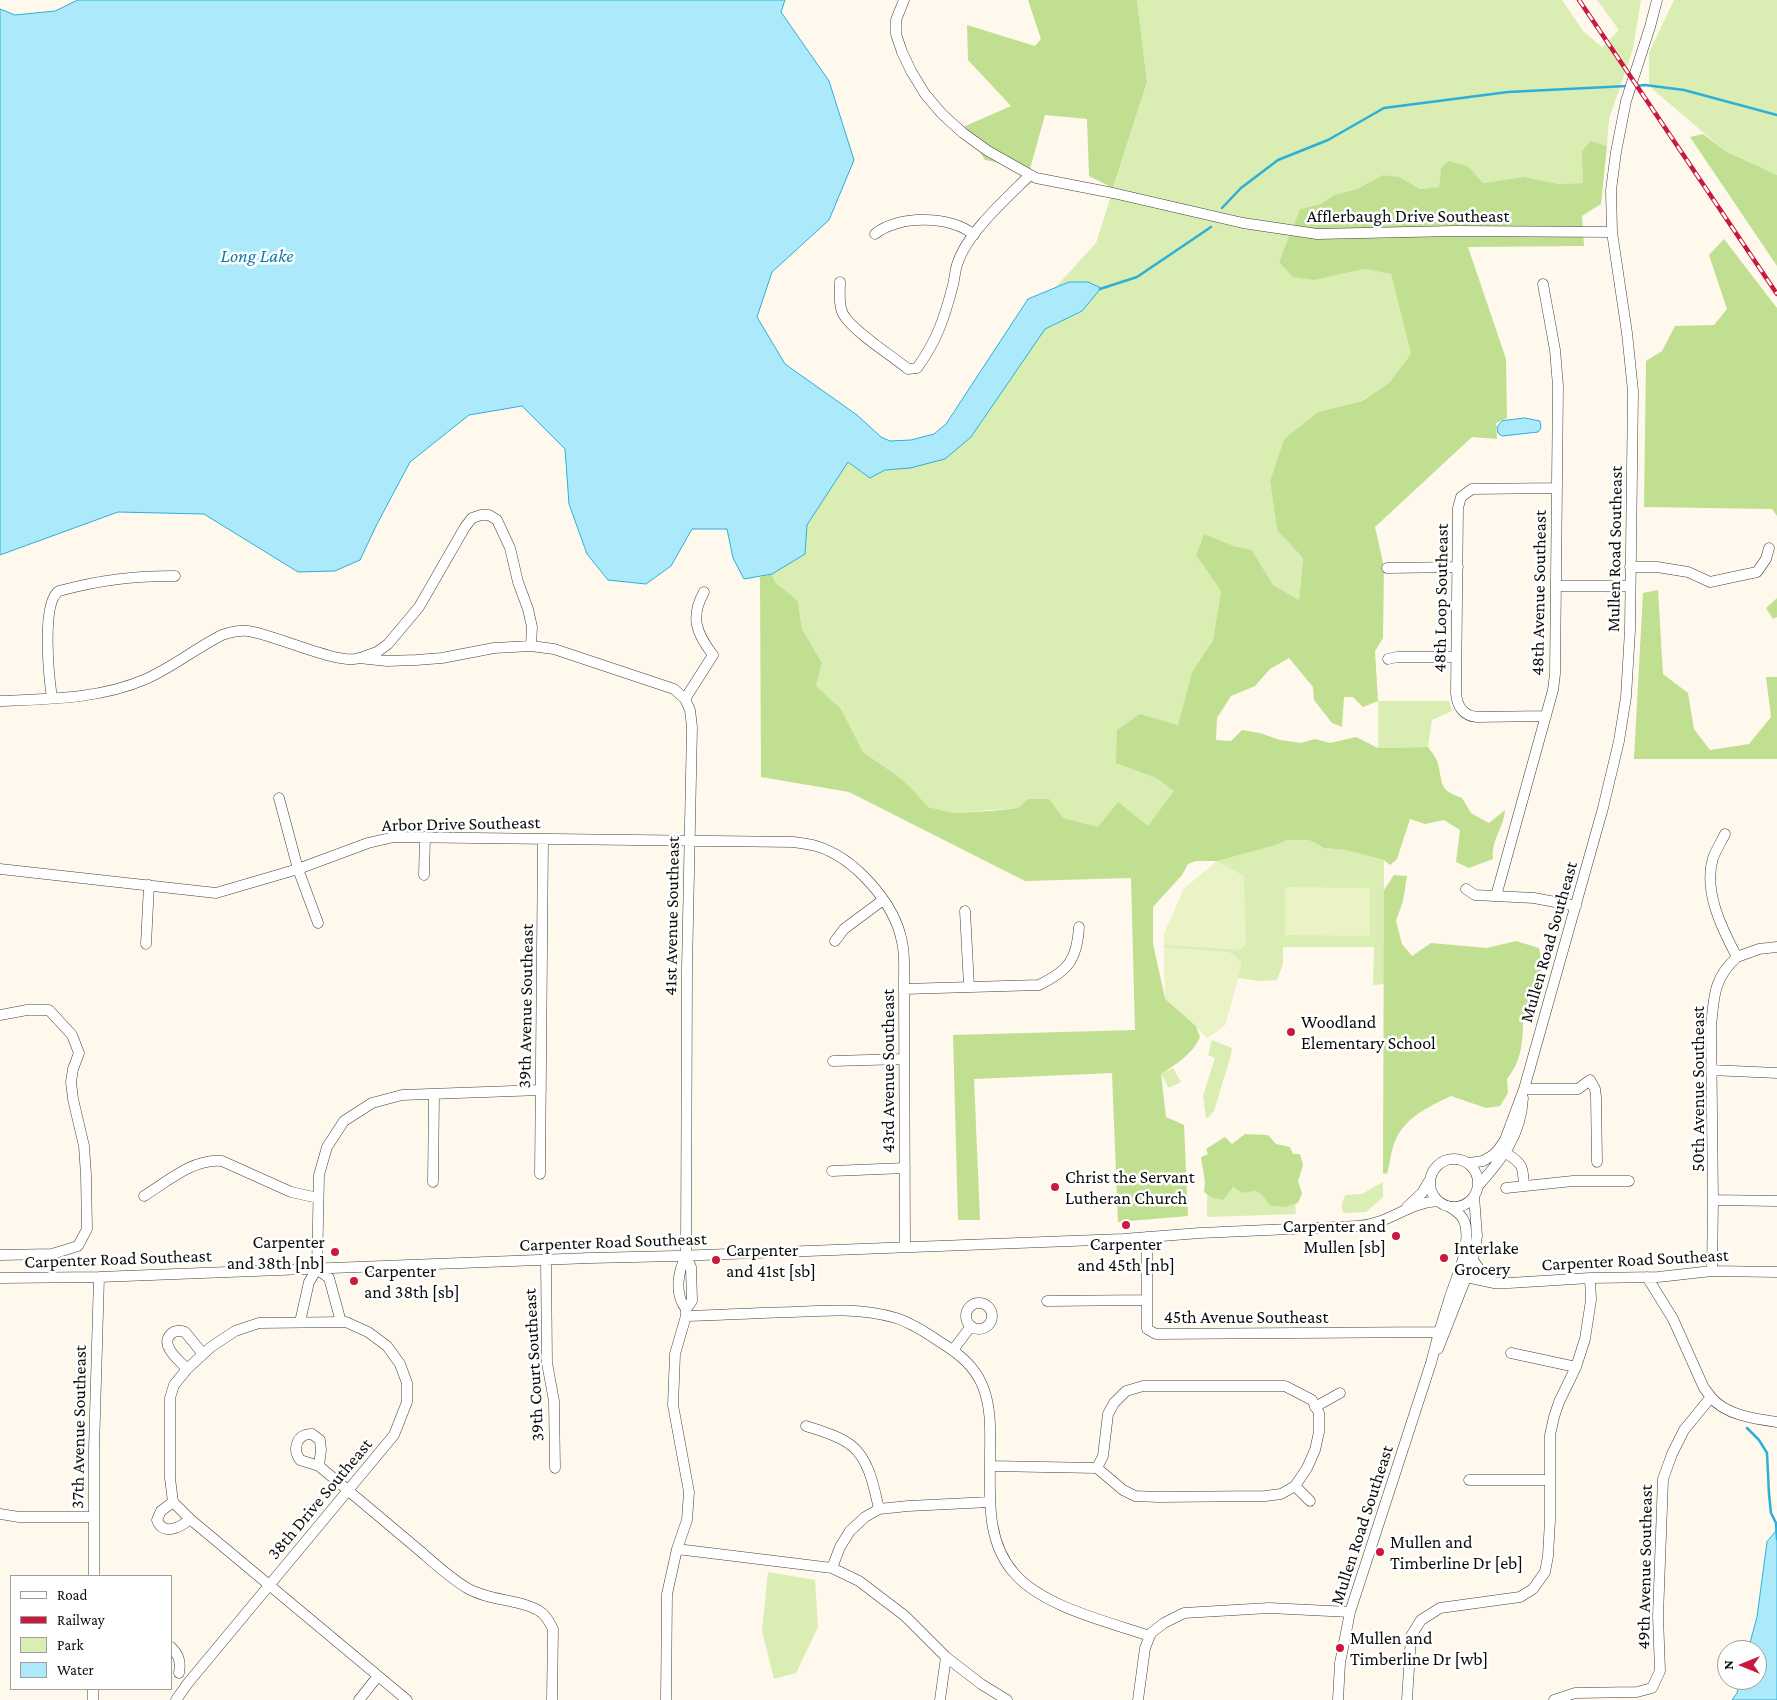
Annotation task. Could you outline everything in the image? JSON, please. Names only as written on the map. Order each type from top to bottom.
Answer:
[{"type":"street","name":"Afflerbaugh Drive Southeast","points":[[904,0],[896,20],[896,34],[911,72],[925,94],[963,134],[988,151],[1036,178],[1113,193],[1244,223],[1304,233],[1454,231],[1612,232]]},
{"type":"street","name":"Mullen Road Southeast","points":[[1469,1163],[1478,1163],[1488,1159],[1498,1150],[1505,1140],[1524,1091],[1603,808],[1619,741],[1626,697],[1630,639],[1633,391],[1629,342],[1612,232],[1613,175],[1623,115],[1657,0]]},
{"type":"street","points":[[840,282],[840,302],[844,316],[857,329],[908,369],[917,368],[926,356],[942,325],[958,262],[974,234],[1000,204],[1030,175]]},
{"type":"street","points":[[875,234],[882,228],[890,225],[926,219],[954,223],[967,228],[974,234]]},
{"type":"street","name":"48th Avenue Southeast","points":[[1496,896],[1553,690],[1555,674],[1558,386],[1555,350],[1543,284]]},
{"type":"street","name":"48th Loop Southeast","points":[[1546,716],[1477,717],[1465,713],[1459,707],[1456,700],[1458,508],[1462,497],[1476,488],[1557,488]]},
{"type":"street","points":[[0,702],[84,697],[126,686],[154,674],[213,639],[234,631],[246,630],[265,634],[341,658],[356,659],[377,652],[396,637],[418,608],[465,527],[472,518],[481,515],[489,515],[498,520],[507,539],[532,627],[531,646]]},
{"type":"street","points":[[1630,566],[1657,567],[1688,572],[1710,582],[1757,572],[1766,559],[1769,548]]},
{"type":"street","points":[[1387,568],[1458,567]]},
{"type":"street","points":[[52,698],[49,673],[48,621],[50,605],[54,594],[101,580],[126,577],[175,576]]},
{"type":"street","points":[[1556,586],[1630,586]]},
{"type":"street","points":[[360,658],[387,661],[416,660],[442,658],[494,648],[531,646],[554,649],[649,680],[674,689],[685,699],[713,655],[707,647],[695,619],[704,592]]},
{"type":"street","points":[[1388,660],[1397,657],[1456,657]]},
{"type":"street","name":"41st Avenue Southeast","points":[[666,1700],[667,1594],[677,1549],[687,1520],[689,1492],[673,1405],[675,1354],[686,1312],[692,1300],[691,1267],[686,1256],[686,1054],[692,727],[690,710],[685,699]]},
{"type":"street","points":[[279,798],[298,869],[318,923]]},
{"type":"street","points":[[1725,834],[1713,858],[1710,882],[1724,933],[1737,957],[1759,949],[1777,947]]},
{"type":"street","points":[[424,875],[425,837]]},
{"type":"street","name":"Arbor Drive Southeast","points":[[0,869],[150,885],[174,890],[216,893],[298,869],[384,838],[793,842],[817,846],[851,865],[865,876],[883,900]]},
{"type":"street","name":"39th Avenue Southeast","points":[[540,1174],[543,839]]},
{"type":"street","points":[[146,944],[150,885]]},
{"type":"street","points":[[1466,889],[1475,895],[1534,898],[1576,906]]},
{"type":"street","points":[[835,941],[844,929],[883,900]]},
{"type":"street","name":"43rd Avenue Southeast","points":[[883,900],[893,917],[902,942],[904,989],[905,1246]]},
{"type":"street","points":[[965,911],[968,986]]},
{"type":"street","points":[[904,989],[1039,984],[1059,975],[1072,959],[1078,945],[1079,927]]},
{"type":"street","name":"50th Avenue Southeast","points":[[1712,1271],[1712,1027],[1720,976],[1737,957]]},
{"type":"street","points":[[0,1015],[28,1010],[49,1010],[72,1035],[79,1053],[73,1069],[71,1082],[84,1146],[87,1229],[78,1246],[52,1254],[0,1255]]},
{"type":"street","points":[[833,1061],[904,1059]]},
{"type":"street","points":[[1712,1070],[1777,1073]]},
{"type":"street","points":[[1524,1091],[1578,1088],[1590,1080],[1595,1089],[1596,1097],[1597,1162]]},
{"type":"street","points":[[300,1322],[309,1282],[317,1269],[319,1175],[327,1147],[344,1121],[372,1103],[402,1095],[541,1090]]},
{"type":"street","name":"Mullen Road Southeast","points":[[1478,1186],[1506,1153],[1512,1142],[1522,1112],[1524,1091]]},
{"type":"street","points":[[433,1182],[434,1095]]},
{"type":"street","points":[[1506,1153],[1518,1160],[1523,1170],[1524,1186]]},
{"type":"street","points":[[1448,1159],[1461,1159],[1469,1163],[1476,1173],[1478,1186],[1474,1196],[1461,1206],[1448,1206],[1438,1201],[1431,1191],[1429,1181],[1436,1165],[1448,1159]]},
{"type":"street","points":[[144,1196],[195,1165],[213,1160],[222,1161],[291,1192],[318,1198]]},
{"type":"street","points":[[832,1171],[905,1168]]},
{"type":"street","points":[[1506,1188],[1573,1181],[1629,1180]]},
{"type":"street","name":"Carpenter Road Southeast","points":[[0,1278],[99,1278],[686,1256],[1368,1226],[1385,1221],[1403,1210],[1422,1193],[1429,1181]]},
{"type":"street","name":"Mullen Road Southeast","points":[[1431,1363],[1443,1340],[1473,1260],[1477,1236],[1474,1196]]},
{"type":"street","points":[[1713,1200],[1777,1201]]},
{"type":"street","name":"Carpenter Road Southeast","points":[[1403,1210],[1426,1202],[1438,1201]]},
{"type":"street","name":"Mullen Road Southeast","points":[[1338,1700],[1340,1663],[1350,1612],[1466,1249],[1466,1227],[1463,1218],[1458,1212],[1448,1206]]},
{"type":"street","name":"45th Avenue Southeast","points":[[1147,1237],[1148,1329],[1156,1334],[1438,1332]]},
{"type":"street","points":[[1466,1249],[1464,1273],[1466,1277]]},
{"type":"street","name":"39th Court Southeast","points":[[546,1260],[547,1363],[554,1401],[555,1468]]},
{"type":"street","points":[[1473,1260],[1482,1273],[1494,1283]]},
{"type":"street","points":[[317,1269],[329,1278],[341,1322]]},
{"type":"street","name":"Carpenter Road Southeast","points":[[1466,1277],[1494,1283],[1647,1277],[1712,1271],[1777,1272]]},
{"type":"street","points":[[1647,1277],[1673,1319],[1704,1388],[1718,1406],[1737,1414],[1777,1422]]},
{"type":"street","name":"37th Avenue Southeast","points":[[94,1575],[94,1449],[99,1278]]},
{"type":"street","points":[[1407,1700],[1411,1636],[1421,1620],[1440,1608],[1520,1597],[1533,1588],[1544,1572],[1548,1556],[1550,1435],[1554,1417],[1576,1367],[1585,1340],[1591,1300],[1590,1278]]},
{"type":"street","points":[[1047,1301],[1147,1300]]},
{"type":"street","points":[[686,1312],[839,1310],[874,1312],[899,1319],[953,1350],[974,1369],[983,1388],[990,1418],[990,1502],[994,1532],[1001,1555],[1014,1574],[1032,1590],[1062,1605],[1150,1636]]},
{"type":"street","name":"38th Drive Southeast","points":[[173,1502],[170,1478],[170,1398],[174,1386],[187,1369],[203,1354],[236,1332],[259,1323],[346,1322],[368,1332],[387,1346],[400,1364],[407,1383],[407,1402],[394,1435],[188,1683],[176,1700]]},
{"type":"street","points":[[953,1350],[971,1326]]},
{"type":"street","points":[[187,1369],[168,1348],[168,1338],[171,1334],[175,1331],[185,1332],[203,1354]]},
{"type":"street","points":[[1511,1353],[1576,1367]]},
{"type":"street","points":[[990,1466],[1097,1468],[1123,1490],[1136,1496],[1265,1496],[1282,1494],[1294,1486],[1307,1468],[1315,1450],[1319,1432],[1319,1413],[1312,1400],[1285,1386],[1143,1386],[1126,1391],[1114,1403],[1108,1414],[1103,1456],[1097,1468]]},
{"type":"street","points":[[1315,1406],[1340,1392]]},
{"type":"street","name":"49th Avenue Southeast","points":[[1554,1700],[1575,1693],[1637,1692],[1652,1688],[1660,1671],[1658,1616],[1662,1479],[1684,1430],[1711,1397]]},
{"type":"street","points":[[806,1426],[852,1446],[862,1457],[879,1509]]},
{"type":"street","points":[[319,1466],[467,1588],[488,1597],[535,1608],[543,1613],[553,1629],[552,1700]]},
{"type":"street","points":[[1469,1480],[1550,1480]]},
{"type":"street","points":[[1294,1486],[1310,1501]]},
{"type":"street","points":[[190,1519],[184,1525],[172,1529],[166,1529],[157,1520],[159,1514],[173,1502],[190,1519],[407,1700]]},
{"type":"street","points":[[832,1568],[840,1547],[850,1531],[865,1517],[879,1509],[990,1502]]},
{"type":"street","points":[[0,1514],[19,1517],[94,1518]]},
{"type":"street","points":[[677,1549],[832,1568],[859,1581],[905,1616],[946,1657],[981,1684],[1007,1700]]},
{"type":"street","points":[[1138,1700],[1145,1648],[1151,1633],[1164,1623],[1184,1613],[1269,1608],[1350,1612]]},
{"type":"street","points":[[172,1647],[179,1657],[180,1665],[175,1673],[188,1683]]},
{"type":"street","points":[[940,1700],[946,1657]]},
{"type":"street","points":[[359,1700],[378,1676]]},
{"type":"green space","points":[[1028,0],[1137,0],[1147,82],[1113,188],[1089,176],[1087,119],[1045,115],[1030,169],[985,160],[963,127],[1011,106],[968,60],[967,25],[1035,46],[1041,39]]},
{"type":"green space","points":[[1137,0],[1562,0],[1583,31],[1602,47],[1619,30],[1597,0],[1641,0],[1633,49],[1609,119],[1607,146],[1591,141],[1583,183],[1559,184],[1524,177],[1483,183],[1469,167],[1441,168],[1439,187],[1420,189],[1400,177],[1383,175],[1357,189],[1334,195],[1321,204],[1300,209],[1279,262],[1315,280],[1364,269],[1391,274],[1411,354],[1389,383],[1361,401],[1318,412],[1284,439],[1270,481],[1277,530],[1303,558],[1299,600],[1273,585],[1252,550],[1234,546],[1204,534],[1196,555],[1221,591],[1213,640],[1192,672],[1178,725],[1140,714],[1117,763],[1156,778],[1175,791],[1148,826],[1098,827],[1018,808],[954,813],[928,807],[899,777],[863,752],[841,709],[816,686],[822,663],[802,629],[798,601],[775,582],[772,574],[805,554],[807,525],[848,462],[870,478],[885,470],[910,468],[971,437],[1045,328],[1082,311],[1100,288],[1088,283],[1077,282],[1066,284],[1053,290],[1096,243],[1147,82]]},
{"type":"green space","points":[[1674,0],[1777,0],[1777,175],[1725,151],[1649,86],[1649,53]]},
{"type":"green space","points":[[1703,134],[1725,151],[1777,175],[1777,266],[1690,137]]},
{"type":"green space","points":[[1591,141],[1607,146],[1601,204],[1582,216],[1584,246],[1468,247],[1506,359],[1507,418],[1496,423],[1497,439],[1472,437],[1375,527],[1384,567],[1383,638],[1375,651],[1378,701],[1363,707],[1353,697],[1344,697],[1342,727],[1332,723],[1314,700],[1313,687],[1289,658],[1270,669],[1255,686],[1231,696],[1217,718],[1216,740],[1231,741],[1242,730],[1260,733],[1280,740],[1301,743],[1315,739],[1330,743],[1356,737],[1378,748],[1428,747],[1437,761],[1442,784],[1448,791],[1462,798],[1471,813],[1489,823],[1505,810],[1494,845],[1493,859],[1469,868],[1456,862],[1460,830],[1444,820],[1425,824],[1410,819],[1397,859],[1390,865],[1384,860],[1346,850],[1324,848],[1309,840],[1287,840],[1276,845],[1217,861],[1196,861],[1188,864],[1182,875],[1153,907],[1153,944],[1165,998],[1196,1026],[1200,1037],[1189,1054],[1161,1074],[1166,1117],[1184,1125],[1188,1216],[1118,1222],[1112,1073],[974,1079],[980,1220],[958,1220],[953,1035],[1135,1030],[1131,878],[1025,881],[849,792],[761,777],[760,577],[772,574],[775,582],[798,601],[802,629],[822,663],[816,686],[841,709],[863,752],[899,777],[928,807],[954,813],[991,811],[1018,808],[1028,799],[1049,799],[1063,818],[1098,827],[1118,802],[1148,826],[1174,791],[1156,778],[1116,763],[1117,730],[1140,714],[1178,725],[1192,672],[1213,640],[1221,591],[1196,555],[1204,534],[1234,546],[1252,550],[1273,585],[1299,600],[1303,558],[1277,530],[1270,481],[1284,439],[1318,412],[1362,401],[1389,383],[1411,354],[1391,274],[1364,269],[1315,280],[1293,277],[1279,262],[1300,209],[1321,204],[1334,195],[1357,189],[1383,175],[1400,177],[1420,189],[1439,187],[1441,168],[1449,161],[1469,167],[1483,183],[1524,177],[1559,184],[1583,183],[1582,151]]},
{"type":"green space","points":[[1724,239],[1777,308],[1777,516],[1772,509],[1644,507],[1646,361],[1662,351],[1675,326],[1714,325],[1727,309],[1709,255]]},
{"type":"green space","points":[[1658,590],[1663,674],[1688,693],[1694,729],[1710,750],[1749,744],[1771,717],[1766,677],[1777,677],[1777,759],[1634,759],[1643,593]]},
{"type":"green space","points":[[1777,598],[1777,617],[1773,619],[1766,608]]},
{"type":"green space","points":[[1378,701],[1449,701],[1452,711],[1432,720],[1428,747],[1378,748]]},
{"type":"green space","points":[[1287,840],[1309,840],[1324,848],[1346,850],[1384,860],[1384,984],[1373,985],[1374,947],[1283,947],[1283,964],[1277,980],[1260,981],[1238,978],[1225,1025],[1207,1038],[1165,999],[1164,934],[1184,889],[1217,861],[1276,845]]},
{"type":"green space","points":[[1217,861],[1244,876],[1246,944],[1240,950],[1164,945],[1164,934],[1184,889]]},
{"type":"green space","points":[[1394,875],[1407,876],[1403,901],[1396,921],[1402,944],[1412,956],[1431,943],[1487,948],[1516,941],[1539,948],[1542,964],[1535,1008],[1523,1017],[1519,1058],[1507,1079],[1508,1093],[1500,1106],[1486,1108],[1451,1096],[1427,1108],[1412,1118],[1400,1131],[1393,1148],[1387,1174],[1383,1173],[1384,890]]},
{"type":"green space","points":[[1285,887],[1370,888],[1370,936],[1285,935]]},
{"type":"green space","points":[[1164,947],[1229,952],[1237,957],[1242,964],[1225,1025],[1207,1038],[1165,999]]},
{"type":"green space","points":[[1212,1040],[1232,1048],[1214,1111],[1206,1118],[1203,1096],[1215,1058],[1208,1055]]},
{"type":"green space","points":[[1173,1068],[1181,1082],[1169,1088],[1161,1074]]},
{"type":"green space","points":[[1245,1134],[1268,1135],[1276,1144],[1290,1147],[1293,1154],[1300,1154],[1303,1165],[1298,1181],[1302,1193],[1298,1203],[1284,1207],[1270,1206],[1262,1195],[1255,1191],[1242,1193],[1233,1187],[1223,1200],[1211,1197],[1204,1192],[1205,1182],[1201,1157],[1208,1154],[1206,1149],[1225,1137],[1232,1144]]},
{"type":"green space","points":[[1383,1182],[1383,1197],[1366,1212],[1344,1213],[1342,1204],[1346,1195],[1362,1194]]},
{"type":"green space","points":[[1232,1187],[1242,1193],[1255,1191],[1262,1195],[1270,1206],[1284,1207],[1295,1203],[1296,1214],[1207,1217],[1207,1194],[1211,1197]]},
{"type":"green space","points":[[768,1572],[815,1580],[818,1627],[796,1673],[774,1679],[762,1631]]},
{"type":"water","name":"Long Lake","points":[[78,0],[785,0],[781,12],[829,81],[854,160],[829,220],[772,272],[757,317],[785,364],[857,415],[881,437],[890,441],[911,440],[934,434],[946,424],[1028,299],[1069,282],[1088,282],[1101,288],[1082,311],[1045,329],[971,437],[945,459],[910,468],[885,470],[870,478],[848,462],[807,525],[805,554],[772,574],[744,579],[733,558],[727,529],[692,529],[671,566],[646,584],[608,580],[587,554],[569,504],[565,449],[522,406],[469,415],[410,462],[360,560],[335,571],[298,572],[204,514],[118,512],[0,555],[0,9],[15,15],[55,11]]},
{"type":"water","points":[[1525,418],[1540,421],[1541,428],[1538,432],[1502,436],[1498,433],[1497,427],[1502,421]]},
{"type":"water","points":[[1777,1530],[1777,1700],[1732,1700],[1738,1690],[1767,1690],[1767,1640],[1751,1640],[1757,1617],[1767,1542]]},
{"type":"waterway","points":[[1635,86],[1645,85],[1684,90],[1777,115]]},
{"type":"waterway","points":[[1222,208],[1241,188],[1278,160],[1328,140],[1384,108],[1508,92],[1627,86]]},
{"type":"waterway","points":[[1100,289],[1137,277],[1211,227]]},
{"type":"waterway","points":[[1747,1428],[1759,1440],[1767,1453],[1771,1513],[1776,1523],[1777,1539]]},
{"type":"railway","points":[[1579,0],[1777,294]]},
{"type":"place","name":"Woodland Elementary School","points":[[1291,1032]]},
{"type":"place","name":"Christ the Servant Lutheran Church","points":[[1055,1187]]},
{"type":"place","name":"Carpenter and 45th [nb]","points":[[1126,1225]]},
{"type":"place","name":"Carpenter and Mullen [sb]","points":[[1396,1236]]},
{"type":"place","name":"Carpenter and 38th [nb]","points":[[335,1252]]},
{"type":"place","name":"Interlake Grocery","points":[[1444,1258]]},
{"type":"place","name":"Carpenter and 41st [sb]","points":[[716,1260]]},
{"type":"place","name":"Carpenter and 38th [sb]","points":[[354,1281]]},
{"type":"place","name":"Mullen and Timberline Dr [eb]","points":[[1380,1552]]},
{"type":"place","name":"Mullen and Timberline Dr [wb]","points":[[1340,1648]]}]
